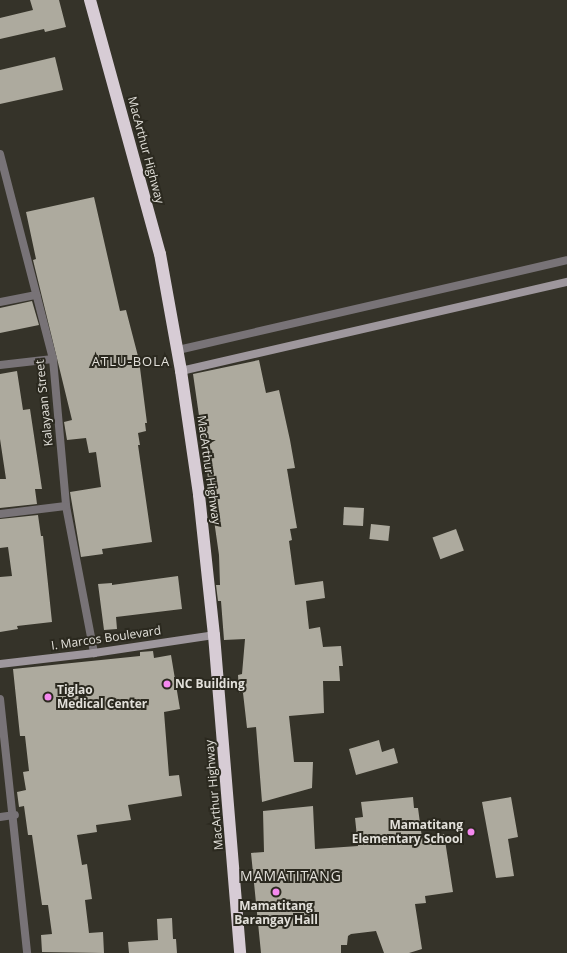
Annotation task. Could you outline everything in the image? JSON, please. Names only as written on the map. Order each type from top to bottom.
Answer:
[{"type":"highway","name":"MacArthur Highway","points":[[90,0],[160,254],[178,350],[199,494],[214,635],[240,953]]},
{"type":"main road","points":[[181,371],[567,282]]},
{"type":"main road","name":"I. Marcos Boulevard","points":[[0,664],[94,654],[214,635]]},
{"type":"street","name":"Kalayaan Street","points":[[0,154],[53,359],[66,506],[94,654]]},
{"type":"street","points":[[178,350],[567,260]]},
{"type":"street","points":[[0,302],[36,295]]},
{"type":"street","points":[[0,366],[53,359]]},
{"type":"street","points":[[0,514],[66,506]]},
{"type":"street","points":[[0,699],[15,816],[28,953]]},
{"type":"street","points":[[0,817],[15,816]]},
{"type":"building","points":[[30,0],[59,0],[66,27],[45,32],[44,29],[0,39],[0,18],[33,10]]},
{"type":"building","points":[[55,57],[63,90],[0,104],[0,70]]},
{"type":"building","points":[[94,197],[120,311],[126,310],[139,360],[147,423],[145,423],[146,431],[138,433],[140,445],[138,445],[152,542],[102,549],[103,554],[81,557],[70,492],[101,487],[96,452],[89,453],[86,438],[67,440],[64,422],[72,420],[33,260],[36,259],[26,212]]},
{"type":"building","points":[[32,301],[39,325],[0,333],[0,308]]},
{"type":"building","points":[[259,360],[266,393],[279,390],[295,468],[287,469],[297,528],[290,529],[292,540],[289,541],[295,585],[323,581],[325,598],[306,601],[309,629],[320,627],[323,647],[341,646],[343,666],[339,666],[340,681],[323,681],[324,713],[289,716],[294,762],[313,762],[312,788],[262,802],[256,727],[247,728],[243,693],[239,693],[238,675],[242,674],[245,639],[224,640],[221,601],[218,601],[216,585],[220,585],[219,555],[193,374]]},
{"type":"building","points":[[17,371],[23,410],[30,409],[42,489],[35,489],[37,504],[0,508],[0,479],[6,479],[0,439],[0,374]]},
{"type":"building","points":[[344,507],[364,508],[363,526],[343,525]]},
{"type":"building","points":[[38,515],[41,536],[43,536],[52,622],[17,626],[18,629],[0,632],[0,577],[12,576],[8,547],[0,548],[0,519]]},
{"type":"building","points":[[371,524],[390,526],[388,541],[369,539]]},
{"type":"building","points":[[456,529],[464,551],[440,559],[433,538]]},
{"type":"building","points":[[178,576],[182,609],[116,617],[117,629],[104,630],[98,584],[112,583],[112,585]]},
{"type":"building","points":[[153,651],[154,658],[171,655],[180,709],[164,712],[169,776],[179,775],[182,796],[128,805],[131,820],[96,825],[97,832],[77,835],[82,865],[87,864],[92,899],[85,900],[89,933],[103,932],[104,953],[42,952],[41,935],[52,934],[48,905],[42,905],[32,835],[28,835],[24,806],[19,807],[17,792],[26,790],[23,772],[29,771],[25,736],[20,736],[13,669],[140,656],[140,652]]},
{"type":"building","points":[[379,740],[382,752],[394,748],[398,763],[356,775],[349,749]]},
{"type":"building","points":[[413,797],[414,808],[418,808],[422,838],[444,834],[453,892],[425,896],[426,903],[415,904],[422,949],[409,953],[384,953],[376,931],[351,934],[348,936],[347,945],[341,945],[341,953],[261,953],[251,853],[264,852],[263,811],[313,806],[315,849],[358,846],[355,818],[363,817],[361,802]]},
{"type":"building","points":[[511,797],[518,837],[508,839],[514,876],[496,878],[482,802]]},
{"type":"building","points":[[172,918],[173,939],[176,939],[177,953],[129,953],[128,942],[158,940],[157,919]]},
{"type":"place","name":"NC Building","points":[[167,684]]},
{"type":"place","name":"Tiglao Medical Center","points":[[48,697]]},
{"type":"place","name":"Mamatitang Elementary School","points":[[471,832]]},
{"type":"place","name":"Mamatitang Barangay Hall","points":[[276,892]]},
{"type":"district","name":"ATLU-BOLA","points":[[131,361]]},
{"type":"district","name":"MAMATITANG","points":[[291,876]]}]
